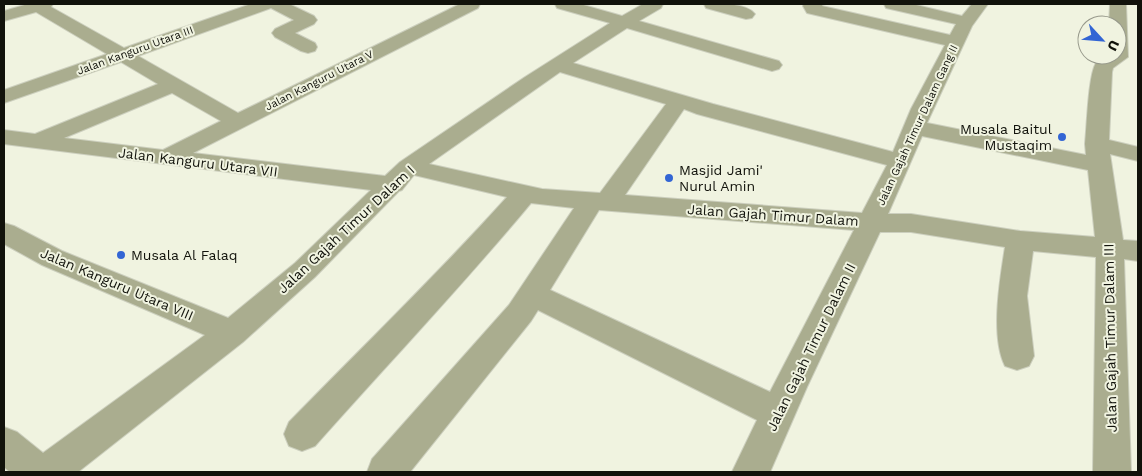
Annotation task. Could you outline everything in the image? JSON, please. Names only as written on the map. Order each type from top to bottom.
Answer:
[{"type":"street","name":"Jalan Kanguru Utara III","points":[[4,97],[266,4]]},
{"type":"street","points":[[276,4],[308,20],[281,32],[308,48]]},
{"type":"street","name":"Jalan Kanguru Utara V","points":[[167,157],[472,4]]},
{"type":"street","points":[[563,4],[772,65]]},
{"type":"street","name":"Jalan Gajah Timur Dalam I","points":[[48,472],[232,333],[305,270],[401,176],[532,81],[624,22],[656,4]]},
{"type":"street","points":[[712,4],[746,14]]},
{"type":"street","points":[[815,4],[811,6],[813,8],[955,42]]},
{"type":"street","points":[[892,4],[967,22]]},
{"type":"street","name":"Jalan Gajah Timur Dalam Gang II","points":[[872,223],[916,128],[922,109],[955,42],[980,4]]},
{"type":"street","name":"Jalan Gajah Timur Dalam III","points":[[1112,472],[1110,248],[1102,202],[1098,155],[1102,72],[1105,65],[1118,57],[1118,4]]},
{"type":"street","points":[[4,16],[42,5],[122,55],[236,121]]},
{"type":"street","points":[[559,65],[679,101],[901,161]]},
{"type":"street","points":[[36,142],[173,85]]},
{"type":"street","points":[[386,472],[520,313],[599,201],[679,101]]},
{"type":"street","points":[[916,128],[1098,155],[1138,154]]},
{"type":"street","name":"Jalan Kanguru Utara VII","points":[[4,137],[131,154],[401,176]]},
{"type":"street","name":"Jalan Gajah Timur Dalam","points":[[401,176],[542,197],[872,223],[911,223],[1020,240],[1138,251]]},
{"type":"street","points":[[302,434],[402,326],[468,259],[525,193]]},
{"type":"street","name":"Jalan Gajah Timur Dalam II","points":[[750,472],[872,223]]},
{"type":"street","name":"Jalan Kanguru Utara VIII","points":[[4,232],[52,258],[232,333]]},
{"type":"street","points":[[1017,356],[1012,296],[1020,240]]},
{"type":"street","points":[[532,294],[778,413]]},
{"type":"street","points":[[4,444],[38,472]]},
{"type":"place","name":"Musala Baitul Mustaqim","points":[[1062,137]]},
{"type":"place","name":"Masjid Jami' Nurul Amin","points":[[669,178]]},
{"type":"place","name":"Musala Al Falaq","points":[[121,255]]}]
